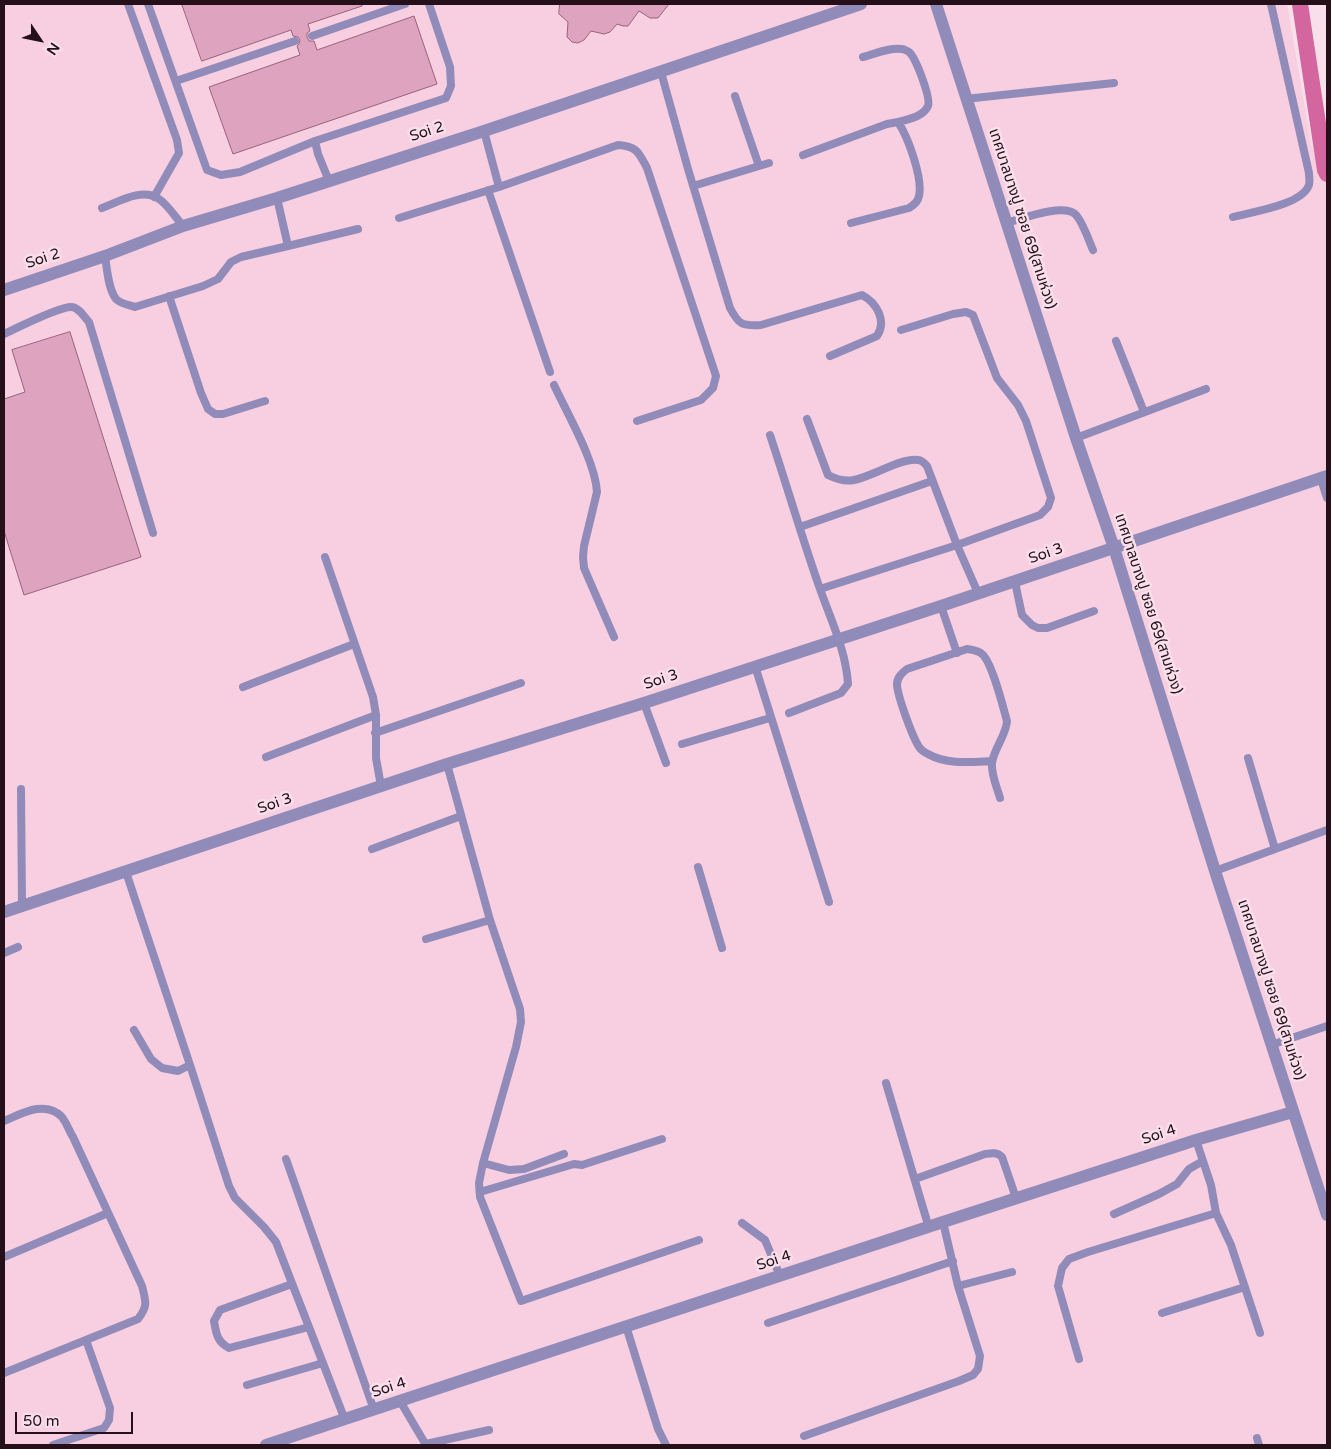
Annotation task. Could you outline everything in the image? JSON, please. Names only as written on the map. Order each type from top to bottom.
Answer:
[{"type":"street","name":"Soi 2","points":[[4,290],[104,256],[183,226],[277,198],[484,131],[861,4]]},
{"type":"street","name":"เทศบาลบางปู ซอย 69(สามห่วง)","points":[[936,4],[965,99],[1114,548],[1271,1045],[1293,1112],[1324,1193],[1327,1216]]},
{"type":"street","name":"Soi 3","points":[[4,912],[447,764],[644,703],[1015,582],[1324,478]]},
{"type":"street","name":"Soi 4","points":[[266,1445],[1016,1198],[1196,1140],[1293,1112]]},
{"type":"lane","points":[[128,4],[177,140],[178,153],[154,197]]},
{"type":"lane","points":[[148,4],[207,170],[221,175],[240,172],[315,141],[446,98],[451,86],[450,67],[429,4]]},
{"type":"lane","points":[[312,36],[406,4]]},
{"type":"lane","points":[[1234,217],[1290,202],[1302,194],[1309,184],[1271,4]]},
{"type":"lane","points":[[176,81],[295,41]]},
{"type":"lane","points":[[803,155],[887,124],[921,115],[928,108],[929,99],[915,60],[909,52],[903,49],[893,49],[863,57]]},
{"type":"lane","points":[[660,72],[730,308],[738,322],[747,326],[761,324],[862,295],[869,298],[876,305],[882,324],[877,336],[830,356]]},
{"type":"lane","points":[[965,99],[1114,83]]},
{"type":"lane","points":[[735,96],[759,166]]},
{"type":"lane","points":[[851,223],[910,208],[916,203],[919,196],[919,184],[909,143],[898,122]]},
{"type":"lane","points":[[484,131],[499,187]]},
{"type":"lane","points":[[315,141],[329,181]]},
{"type":"lane","points":[[399,218],[499,187],[618,145],[629,146],[638,151],[647,168],[716,376],[713,388],[701,400],[637,421]]},
{"type":"lane","points":[[693,186],[769,163]]},
{"type":"lane","points":[[488,190],[550,372]]},
{"type":"lane","points":[[102,208],[135,196],[149,194],[159,199],[183,226]]},
{"type":"lane","points":[[277,198],[288,246]]},
{"type":"lane","points":[[1006,223],[1055,210],[1068,210],[1076,215],[1093,250]]},
{"type":"lane","points":[[104,256],[111,288],[116,299],[124,304],[135,307],[203,286],[218,278],[231,262],[241,257],[358,229]]},
{"type":"lane","points":[[169,296],[208,409],[214,414],[223,414],[265,401]]},
{"type":"lane","points":[[4,334],[59,310],[72,307],[79,310],[88,322],[153,533]]},
{"type":"lane","points":[[820,589],[957,545],[1040,515],[1048,507],[1051,498],[1026,421],[1018,404],[997,378],[973,315],[966,312],[953,314],[901,330]]},
{"type":"lane","points":[[1116,341],[1144,412]]},
{"type":"lane","points":[[554,385],[587,456],[596,482],[597,492],[584,546],[584,568],[614,637]]},
{"type":"lane","points":[[1076,438],[1206,388]]},
{"type":"lane","points":[[807,419],[828,475],[836,480],[853,481],[916,459],[922,461],[927,466],[957,545],[978,593]]},
{"type":"lane","points":[[770,435],[838,639],[847,672],[848,684],[841,693],[789,713]]},
{"type":"lane","points":[[1324,478],[1327,498]]},
{"type":"lane","points":[[800,527],[932,481]]},
{"type":"lane","points":[[325,557],[373,698],[376,715],[376,758],[381,786]]},
{"type":"lane","points":[[1015,582],[1022,615],[1038,628],[1047,628],[1094,611]]},
{"type":"lane","points":[[941,606],[957,653]]},
{"type":"lane","points":[[242,687],[354,644]]},
{"type":"lane","points":[[992,761],[954,762],[929,755],[920,749],[914,738],[899,694],[897,683],[900,675],[907,669],[967,649],[983,654],[992,673],[1007,721],[1006,729],[992,761],[992,771],[1000,798]]},
{"type":"lane","points":[[755,666],[829,902]]},
{"type":"lane","points":[[375,733],[521,682]]},
{"type":"lane","points":[[644,703],[666,763]]},
{"type":"lane","points":[[266,757],[376,715]]},
{"type":"lane","points":[[682,744],[770,718]]},
{"type":"lane","points":[[1248,758],[1275,850]]},
{"type":"lane","points":[[447,764],[490,920],[520,1009],[521,1022],[516,1047],[479,1183],[480,1197],[521,1301],[699,1240]]},
{"type":"lane","points":[[21,789],[22,907]]},
{"type":"lane","points":[[372,849],[461,816]]},
{"type":"lane","points":[[1215,870],[1327,830]]},
{"type":"lane","points":[[698,867],[722,948]]},
{"type":"lane","points":[[126,872],[229,1186],[235,1198],[264,1226],[276,1242],[345,1420]]},
{"type":"lane","points":[[426,939],[490,920]]},
{"type":"lane","points":[[4,953],[18,947]]},
{"type":"lane","points":[[1271,1045],[1327,1026]]},
{"type":"lane","points":[[134,1030],[151,1060],[162,1068],[178,1071],[190,1065]]},
{"type":"lane","points":[[886,1083],[928,1228]]},
{"type":"lane","points":[[4,1121],[41,1108],[52,1110],[61,1117],[73,1137],[142,1286],[146,1301],[145,1310],[138,1320],[4,1373]]},
{"type":"lane","points":[[480,1192],[574,1164],[582,1165],[662,1139]]},
{"type":"lane","points":[[1196,1140],[1211,1185],[1216,1213],[1231,1246],[1260,1333]]},
{"type":"lane","points":[[483,1163],[509,1170],[524,1168],[564,1154]]},
{"type":"lane","points":[[915,1180],[985,1154],[999,1154],[1002,1157],[1016,1198]]},
{"type":"lane","points":[[286,1159],[374,1410]]},
{"type":"lane","points":[[1114,1214],[1160,1194],[1177,1184],[1189,1169],[1203,1161]]},
{"type":"lane","points":[[4,1257],[108,1213]]},
{"type":"lane","points":[[1079,1359],[1058,1286],[1062,1268],[1069,1260],[1216,1213]]},
{"type":"lane","points":[[804,1436],[973,1375],[978,1369],[980,1356],[958,1286],[943,1222]]},
{"type":"lane","points":[[742,1223],[765,1240],[780,1276]]},
{"type":"lane","points":[[768,1323],[953,1261]]},
{"type":"lane","points":[[958,1286],[1012,1272]]},
{"type":"lane","points":[[292,1284],[220,1310],[214,1321],[216,1332],[221,1344],[229,1348],[309,1328]]},
{"type":"lane","points":[[1162,1313],[1245,1287]]},
{"type":"lane","points":[[626,1326],[658,1428],[666,1445]]},
{"type":"lane","points":[[53,1445],[104,1428],[109,1420],[110,1408],[86,1340]]},
{"type":"lane","points":[[247,1385],[323,1363]]},
{"type":"lane","points":[[400,1401],[426,1445],[489,1430]]},
{"type":"lane","points":[[658,1428],[658,1445]]},
{"type":"shaded area","points":[[4,4],[1287,4],[1312,148],[1327,181],[1327,1445],[4,1445]]},
{"type":"building","points":[[182,4],[362,4],[362,6],[308,24],[310,31],[307,33],[307,37],[309,41],[314,41],[317,50],[414,16],[437,84],[233,154],[209,87],[300,55],[297,46],[300,40],[298,37],[293,36],[291,30],[202,61]]},
{"type":"building","points":[[560,4],[669,4],[658,18],[650,18],[639,11],[628,26],[617,24],[610,32],[604,34],[591,31],[584,40],[578,43],[572,42],[567,37],[568,22],[559,14]]},
{"type":"building","points":[[70,332],[141,557],[24,595],[4,531],[4,399],[25,392],[12,350]]},
{"type":"waterway","points":[[1300,4],[1327,174]]}]
